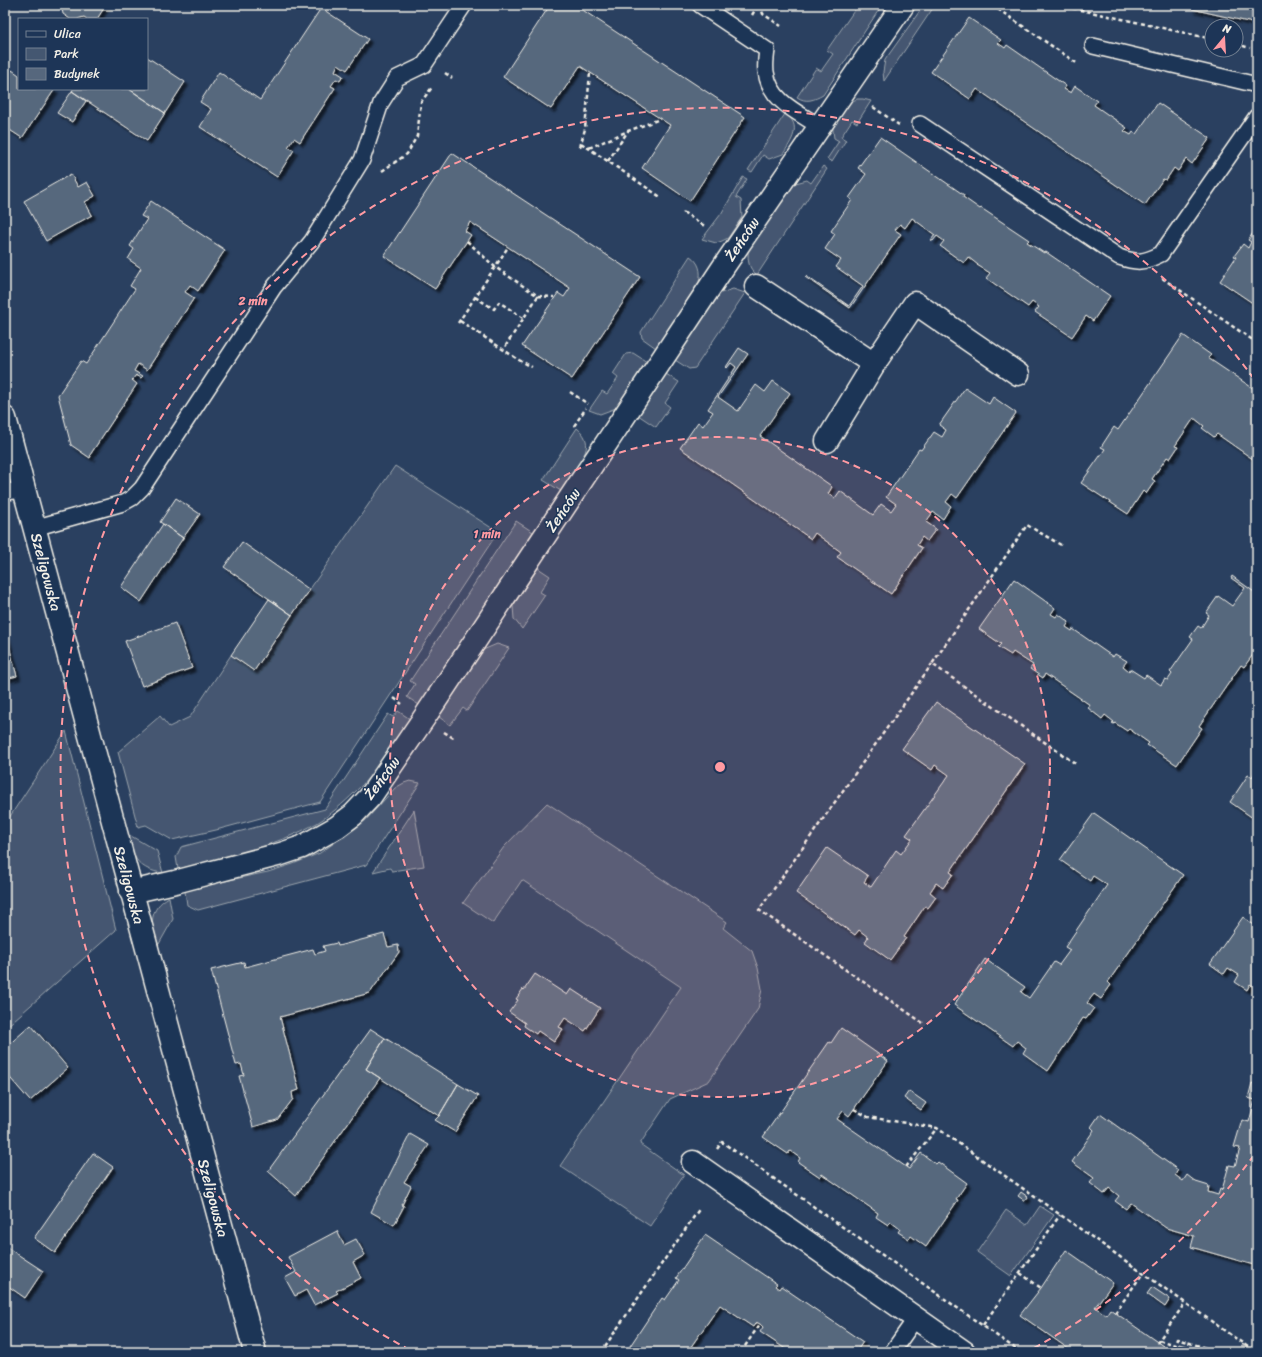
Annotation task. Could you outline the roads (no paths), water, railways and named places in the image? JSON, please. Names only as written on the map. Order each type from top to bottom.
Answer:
[{"type":"street","name":"Żeńców","points":[[131,892],[282,854],[302,847],[337,827],[353,815],[366,801],[398,758],[724,266],[903,5]]},
{"type":"street","points":[[756,286],[874,364]]},
{"type":"street","points":[[827,441],[874,364],[915,303],[1018,374]]},
{"type":"street","name":"Szeligowska","points":[[5,418],[14,491],[34,528],[255,1352]]},
{"type":"street","points":[[698,1166],[964,1352]]},
{"type":"lane","points":[[34,528],[123,503],[132,498],[142,488],[274,287],[312,241],[362,160],[381,103],[397,78],[424,65],[464,5]]},
{"type":"lane","points":[[700,5],[767,50],[766,70],[768,82],[773,92],[787,106],[819,126]]},
{"type":"lane","points":[[1093,46],[1257,84]]},
{"type":"lane","points":[[920,124],[1119,257],[1132,262],[1148,260],[1161,254],[1257,116]]},
{"type":"lane","points":[[892,1352],[916,1318]]}]
